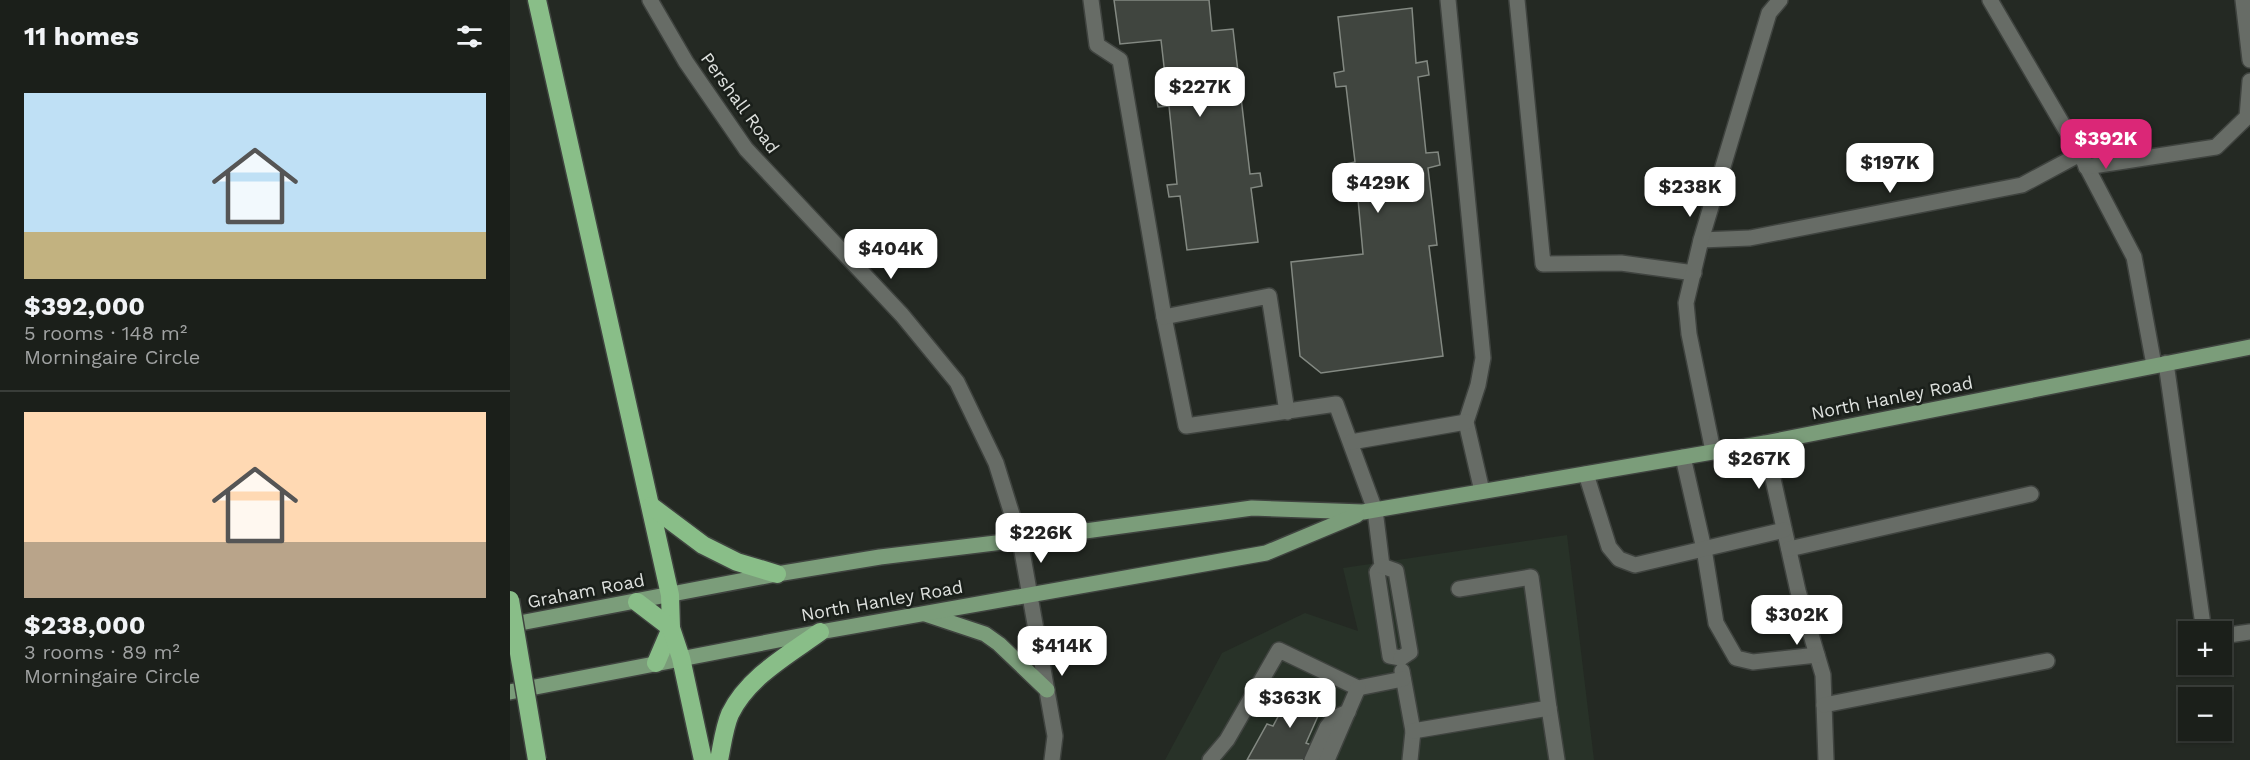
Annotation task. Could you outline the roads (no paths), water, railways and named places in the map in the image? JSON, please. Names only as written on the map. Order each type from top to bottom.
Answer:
[{"type":"highway","points":[[537,0],[651,506],[670,595],[671,628],[681,658],[703,760]]},
{"type":"highway","points":[[651,506],[703,545],[737,562],[777,574]]},
{"type":"highway","points":[[510,600],[537,760]]},
{"type":"highway","points":[[637,602],[671,628]]},
{"type":"highway","points":[[656,663],[671,628]]},
{"type":"highway","points":[[719,760],[730,714],[749,688],[768,670],[820,632]]},
{"type":"main road","name":"North Hanley Road","points":[[670,595],[880,557],[1252,508],[1369,511],[1765,443],[2250,347]]},
{"type":"main road","name":"North Hanley Road","points":[[510,692],[922,613],[1266,553],[1369,511]]},
{"type":"main road","name":"Graham Road","points":[[510,626],[670,595]]},
{"type":"main road","points":[[922,613],[985,634],[999,644],[1047,690]]},
{"type":"street","name":"Pershall Road","points":[[650,0],[686,62],[746,149],[902,315],[957,382],[996,463],[1020,540],[1055,736],[1052,760]]},
{"type":"street","points":[[1091,0],[1097,45],[1120,60],[1164,316],[1186,426],[1336,404],[1351,442],[1382,566],[1396,572],[1410,652],[1401,658],[1413,731],[1410,760]]},
{"type":"street","points":[[1448,0],[1483,358],[1478,385],[1466,422],[1482,491]]},
{"type":"street","points":[[1517,0],[1544,264],[1622,263],[1694,273]]},
{"type":"street","points":[[1713,452],[1689,334],[1686,303],[1701,240],[1769,13],[1780,0]]},
{"type":"street","points":[[1990,0],[2083,160],[2134,257],[2160,364],[2202,621]]},
{"type":"street","points":[[2243,0],[2250,60]]},
{"type":"street","points":[[1701,240],[1750,238],[2022,185],[2083,160],[2216,147],[2247,117],[2250,81]]},
{"type":"street","points":[[1164,316],[1269,296],[1287,412]]},
{"type":"street","points":[[1351,442],[1466,422]]},
{"type":"street","points":[[1765,443],[1797,591],[1823,675],[1826,760]]},
{"type":"street","points":[[1683,457],[1704,549],[1716,623],[1736,658],[1754,662],[1817,655]]},
{"type":"street","points":[[1586,474],[1609,547],[1619,559],[1635,565],[1784,530]]},
{"type":"street","points":[[1788,549],[2031,494]]},
{"type":"street","points":[[1460,589],[1532,577],[1557,760]]},
{"type":"street","points":[[2232,635],[2250,632]]},
{"type":"street","points":[[1210,760],[1227,740],[1279,650],[1358,688],[1403,679]]},
{"type":"street","points":[[1824,705],[2047,661]]},
{"type":"street","points":[[1327,760],[1358,688]]},
{"type":"street","points":[[1413,731],[1549,708]]},
{"type":"street","points":[[1312,760],[1327,727],[1334,718],[1348,712]]},
{"type":"street","points":[[1227,740],[1228,760]]}]
